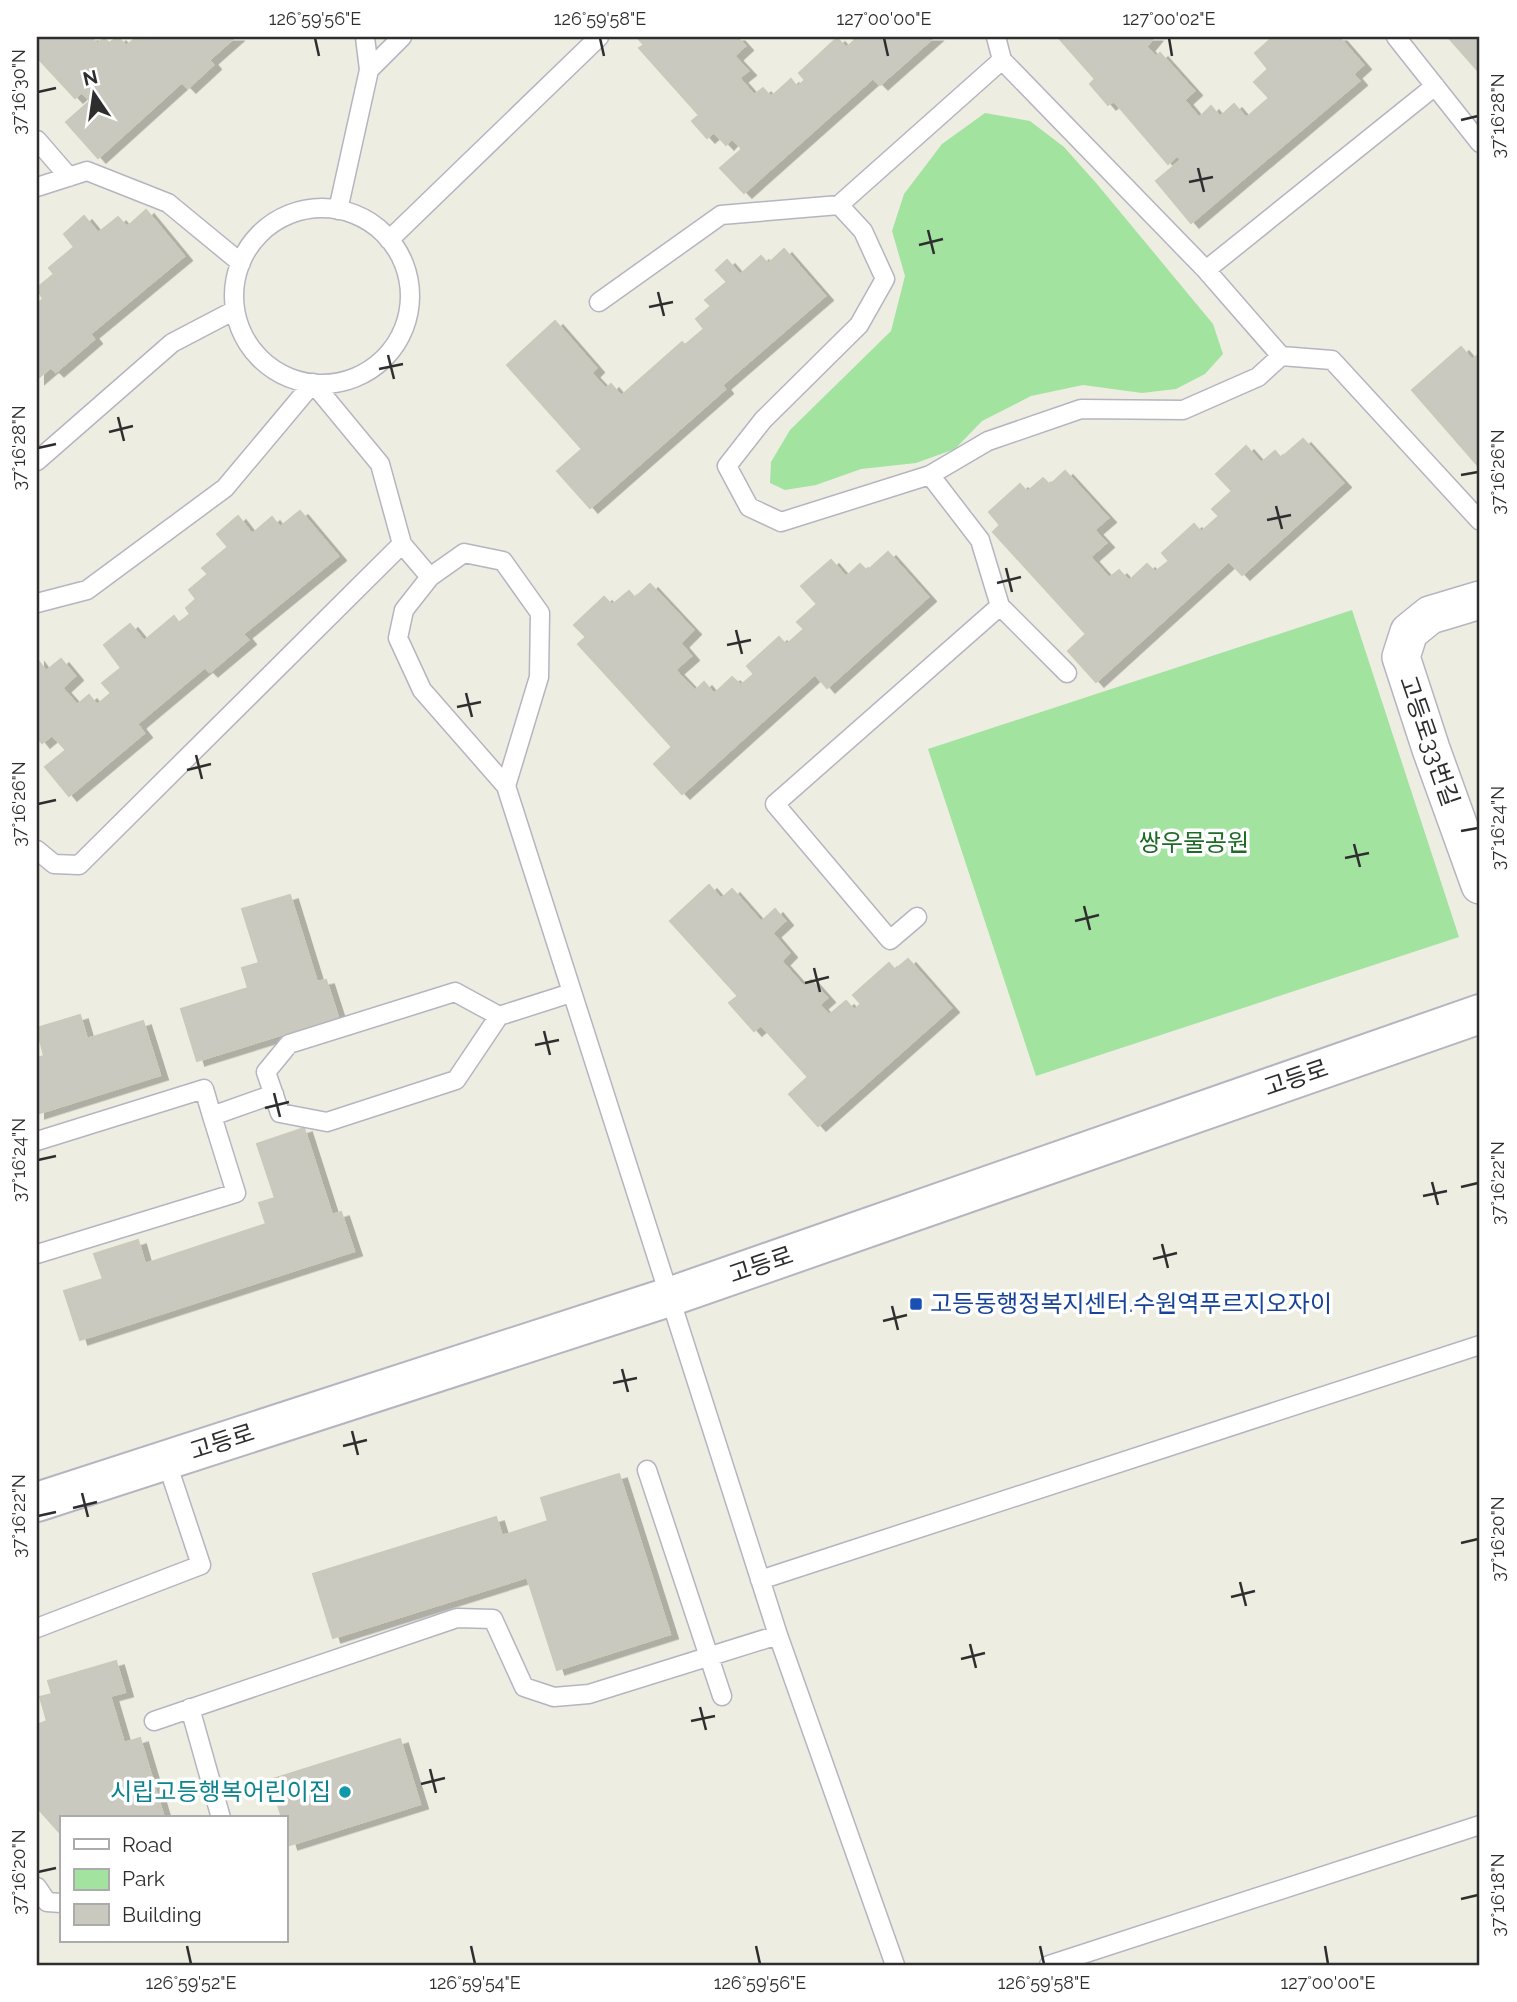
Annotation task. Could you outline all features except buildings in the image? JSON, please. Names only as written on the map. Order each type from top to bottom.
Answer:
[{"type":"street","name":"고등로33번길","points":[[1480,600],[1430,615],[1409,632],[1401,657],[1480,885]]},
{"type":"street","name":"고등로","points":[[37,1502],[669,1297],[1480,1014]]},
{"type":"lane","points":[[338,210],[369,70],[365,37]]},
{"type":"lane","points":[[369,70],[402,37]]},
{"type":"lane","points":[[389,240],[600,37]]},
{"type":"lane","points":[[996,37],[1002,61],[1206,270],[1281,356],[1332,360],[1480,521]]},
{"type":"lane","points":[[1396,37],[1480,143]]},
{"type":"lane","points":[[599,302],[721,215],[839,205],[1002,61]]},
{"type":"lane","points":[[1206,270],[1435,86]]},
{"type":"lane","points":[[37,140],[69,177]]},
{"type":"lane","points":[[37,187],[87,171],[168,203],[241,262]]},
{"type":"lane","points":[[839,205],[863,231],[885,279],[859,326],[763,419],[727,466],[749,507],[781,522],[930,475],[988,440],[1081,409],[1183,410],[1258,377],[1281,356]]},
{"type":"lane","points":[[329,208],[358,215],[383,231],[389,240],[400,255],[410,282],[410,312],[399,340],[380,363],[356,378],[327,384],[299,382],[273,370],[251,350],[238,325],[233,296],[238,268],[251,243],[272,223],[299,211],[329,208]]},
{"type":"lane","points":[[37,461],[172,343],[236,310]]},
{"type":"lane","points":[[313,383],[380,464],[402,544],[430,577]]},
{"type":"lane","points":[[37,603],[87,590],[225,488],[313,383]]},
{"type":"lane","points":[[930,475],[980,540],[1000,606],[1067,673]]},
{"type":"lane","points":[[37,850],[54,864],[79,865],[402,544]]},
{"type":"lane","points":[[506,786],[540,677],[540,613],[503,561],[464,553],[430,577],[404,610],[398,638],[422,690],[506,786],[778,1635],[895,1965]]},
{"type":"lane","points":[[917,917],[890,940],[775,804],[1000,606]]},
{"type":"lane","points":[[499,1016],[455,992],[289,1044],[266,1072],[280,1113],[327,1122],[456,1080],[499,1016],[571,993]]},
{"type":"lane","points":[[37,1141],[204,1089],[236,1193],[37,1254]]},
{"type":"lane","points":[[212,1116],[274,1094]]},
{"type":"lane","points":[[760,1580],[1480,1345]]},
{"type":"lane","points":[[37,1628],[201,1565],[166,1460]]},
{"type":"lane","points":[[647,1470],[722,1696]]},
{"type":"lane","points":[[154,1721],[457,1618],[493,1619],[524,1687],[554,1697],[589,1694],[778,1635]]},
{"type":"lane","points":[[190,1708],[220,1816]]},
{"type":"lane","points":[[1049,1965],[1480,1825]]},
{"type":"lane","points":[[37,1887],[47,1902],[60,1903]]},
{"type":"green space","points":[[985,113],[1030,121],[1064,147],[1213,324],[1223,354],[1205,374],[1176,389],[1142,393],[1083,385],[1031,396],[982,421],[955,449],[916,463],[861,469],[816,485],[785,490],[770,483],[771,462],[790,430],[891,331],[905,276],[892,231],[904,194],[942,144]]},
{"type":"green space","name":"쌍우물공원","points":[[1352,610],[1459,937],[1036,1076],[928,749]]},
{"type":"place","name":"고등동행정복지센터.수원역푸르지오자이","points":[[916,1304]]},
{"type":"place","name":"시립고등행복어린이집","points":[[345,1792]]}]
